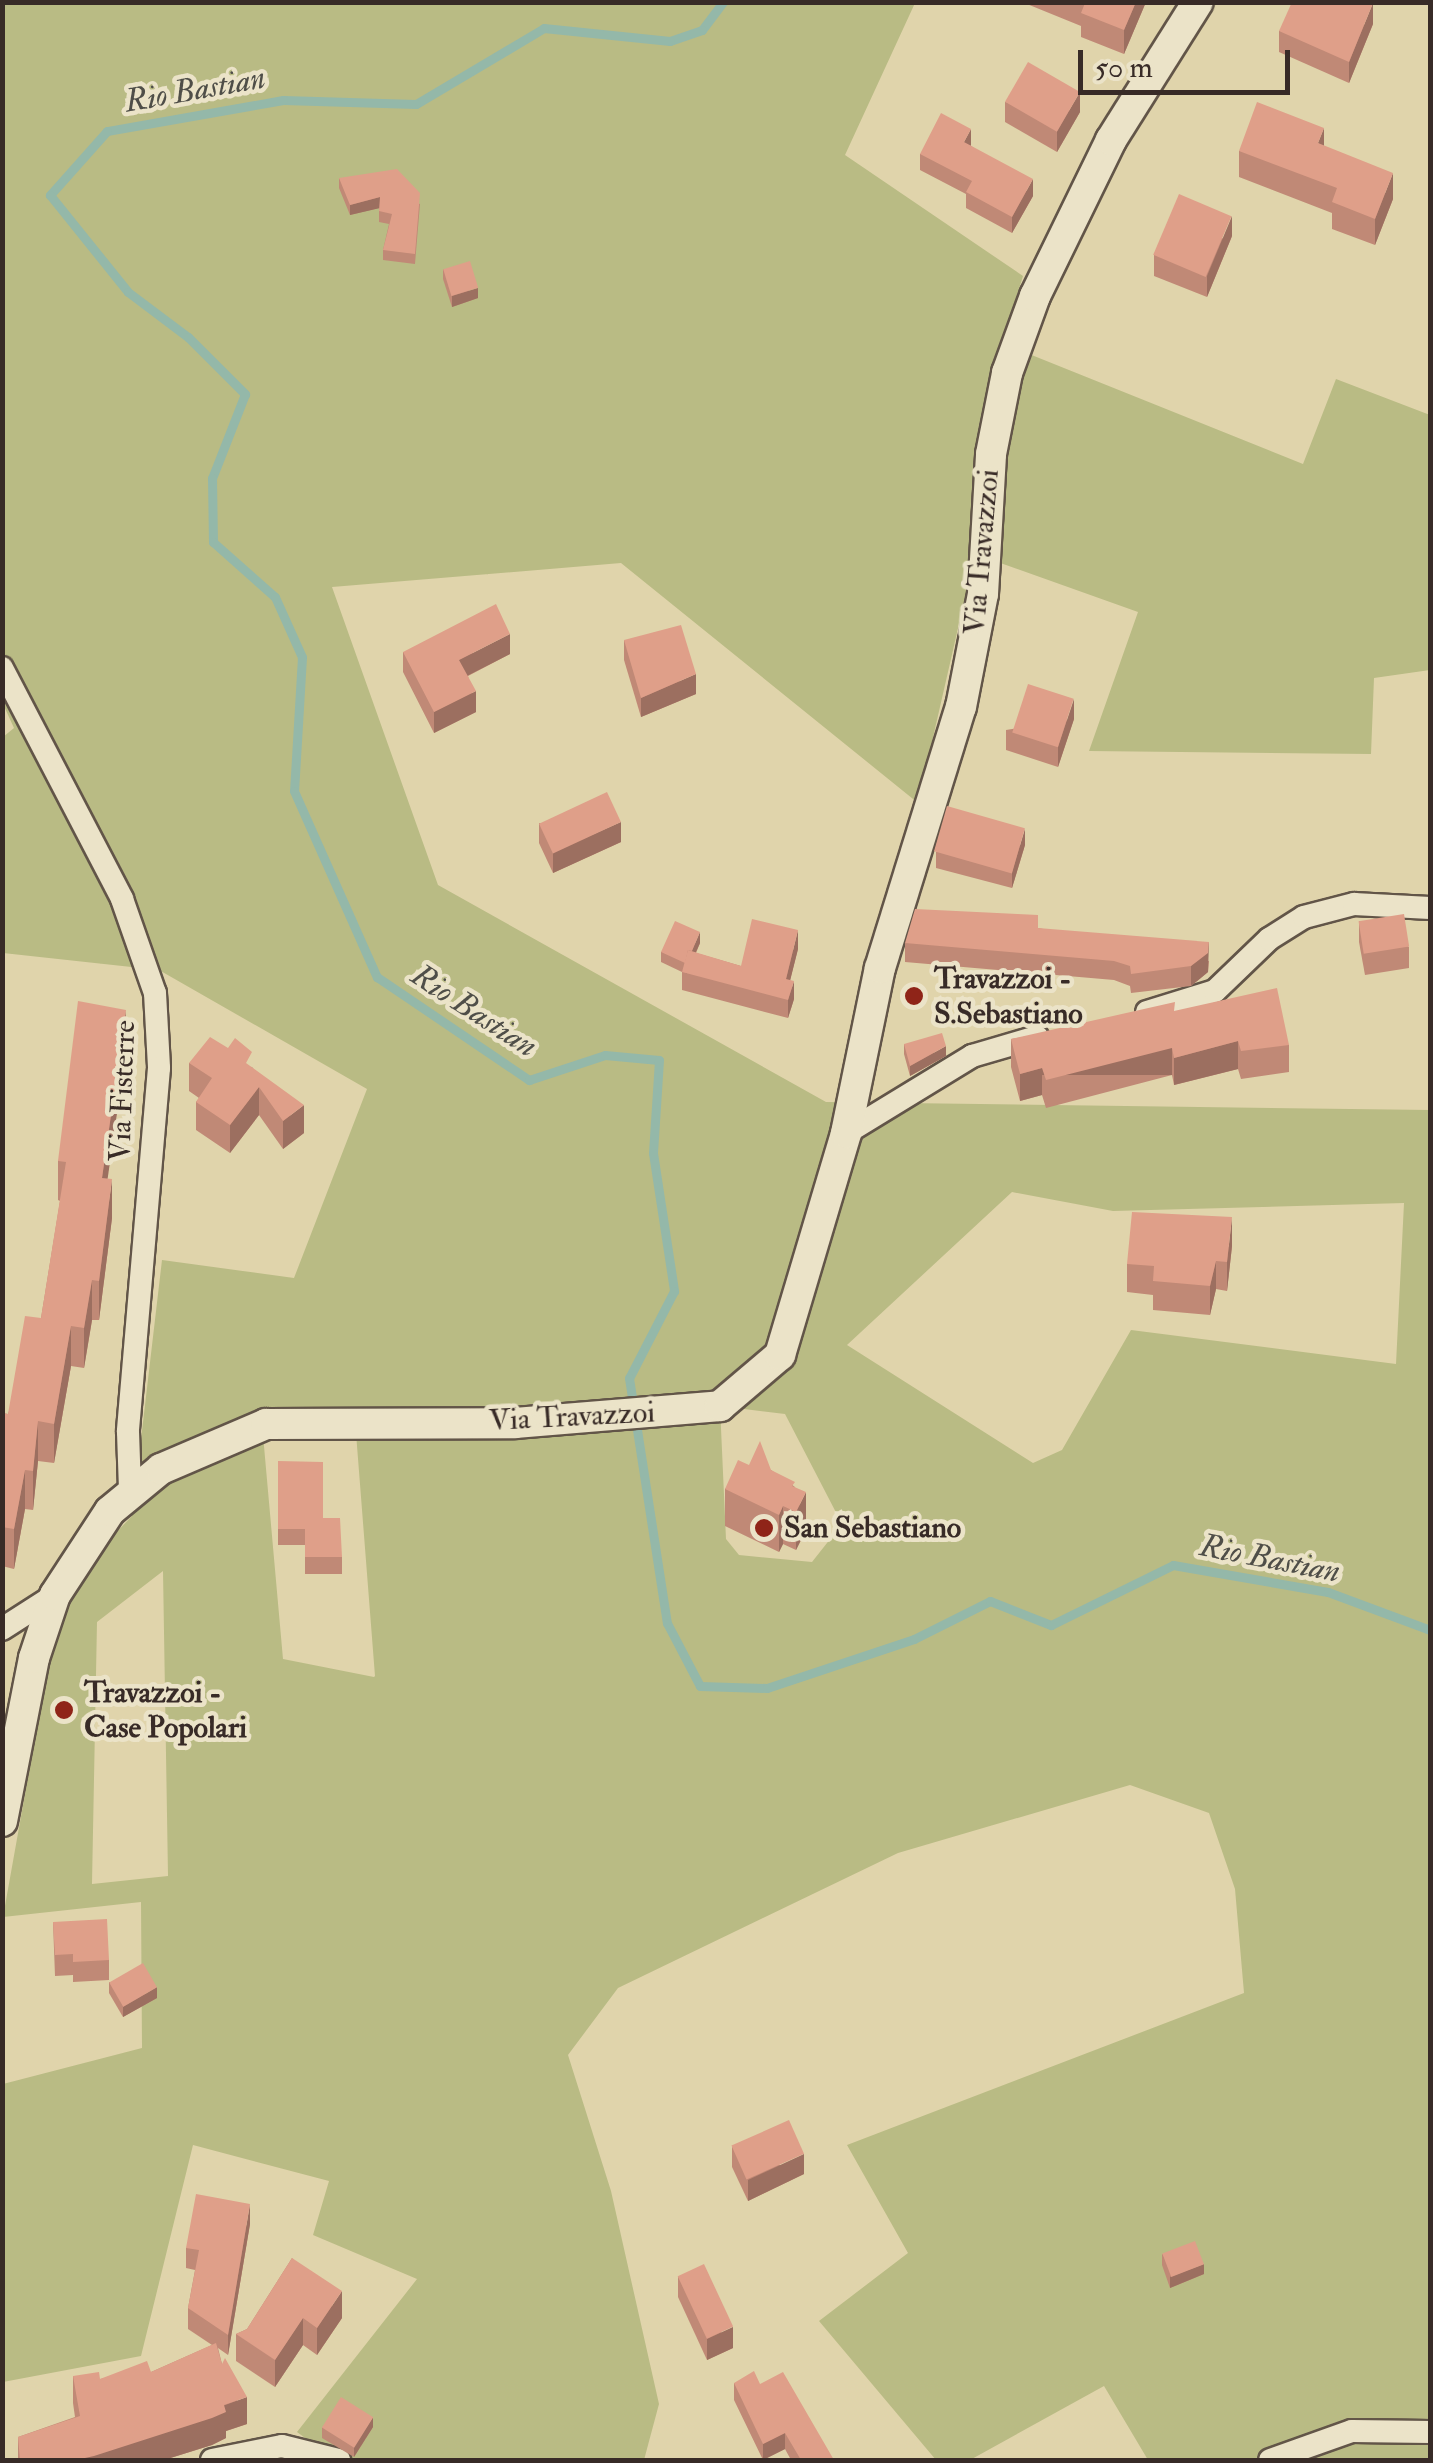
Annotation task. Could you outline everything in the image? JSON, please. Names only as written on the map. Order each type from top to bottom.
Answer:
[{"type":"street","name":"Via Travazzoi","points":[[130,1490],[189,1453],[266,1424],[515,1423],[720,1406],[780,1354],[846,1133],[880,968],[961,707],[984,594],[991,454],[1007,373],[1034,296],[1111,140],[1198,2]]},
{"type":"street","name":"Via Fisterre","points":[[2,668],[122,900],[155,993],[159,1068],[128,1432],[130,1490]]},
{"type":"street","points":[[1122,1018],[1215,991],[1269,939],[1304,917],[1354,904],[1430,908]]},
{"type":"street","points":[[846,1133],[972,1056],[1065,1030]]},
{"type":"street","points":[[2,1821],[34,1658],[55,1595],[130,1490]]},
{"type":"street","points":[[2,1629],[55,1595]]},
{"type":"street","points":[[1270,2460],[1352,2431],[1430,2432]]},
{"type":"street","points":[[212,2460],[282,2446],[339,2460]]},
{"type":"green space","points":[[3,3],[915,3],[845,155],[1023,276],[1002,343],[1303,464],[1336,379],[1430,415],[1430,670],[1374,678],[1371,754],[1089,751],[1138,612],[975,554],[918,803],[621,563],[332,587],[438,885],[826,1102],[1430,1110],[1430,2460],[1148,2460],[1104,2386],[970,2460],[936,2460],[819,2321],[908,2253],[847,2145],[1244,1993],[1235,1889],[1209,1813],[1130,1785],[898,1853],[618,1988],[568,2055],[611,2191],[659,2404],[644,2460],[335,2460],[297,2432],[417,2279],[313,2235],[329,2181],[193,2145],[141,2356],[3,2382],[3,2084],[142,2048],[141,1902],[3,1917],[58,1610],[82,1568],[132,1516],[162,1260],[294,1278],[367,1089],[159,970],[3,953],[3,737],[14,728],[3,704]],"holes":[[[1012,1192],[1113,1211],[1404,1203],[1396,1364],[1131,1330],[1062,1450],[1033,1463],[847,1345]],[[720,1406],[785,1414],[842,1524],[812,1562],[739,1555],[726,1539]],[[356,1433],[374,1677],[283,1659],[263,1435]],[[163,1571],[168,1876],[92,1884],[97,1622]]]},
{"type":"building","points":[[1084,2],[1136,2],[1124,30],[1081,13]]},
{"type":"building","points":[[1292,2],[1373,3],[1349,62],[1279,31]]},
{"type":"building","points":[[1028,62],[1080,92],[1057,132],[1005,102]]},
{"type":"building","points":[[1257,102],[1324,128],[1318,143],[1393,173],[1375,219],[1332,202],[1337,188],[1239,151]]},
{"type":"building","points":[[941,113],[971,129],[964,142],[1033,179],[1012,217],[966,192],[972,181],[920,154]]},
{"type":"building","points":[[397,169],[420,193],[415,254],[383,250],[392,214],[379,211],[380,197],[350,205],[339,178]]},
{"type":"building","points":[[1179,194],[1231,216],[1206,277],[1153,255]]},
{"type":"building","points":[[470,261],[478,288],[451,296],[443,269]]},
{"type":"building","points":[[496,604],[510,634],[459,660],[476,691],[434,712],[403,652]]},
{"type":"building","points":[[681,625],[696,674],[641,698],[624,640]]},
{"type":"building","points":[[1028,684],[1074,699],[1058,747],[1012,733]]},
{"type":"building","points":[[607,792],[621,822],[553,854],[539,824]]},
{"type":"building","points":[[947,806],[1025,828],[1012,874],[934,851]]},
{"type":"building","points":[[915,909],[1038,915],[1038,928],[1209,942],[1208,953],[1191,966],[1131,974],[1130,966],[1114,961],[905,943]]},
{"type":"building","points":[[1404,914],[1409,947],[1364,954],[1359,921]]},
{"type":"building","points":[[752,919],[798,930],[786,979],[794,981],[788,1000],[682,972],[688,950],[741,966]]},
{"type":"building","points":[[675,921],[700,932],[685,963],[661,952]]},
{"type":"building","points":[[1277,988],[1289,1045],[1241,1051],[1238,1041],[1174,1058],[1172,1048],[1046,1080],[1042,1068],[1020,1074],[1011,1039],[1175,1002],[1174,1011]]},
{"type":"building","points":[[78,1001],[126,1010],[102,1178],[112,1179],[99,1281],[92,1280],[84,1328],[71,1326],[54,1424],[38,1421],[33,1471],[25,1470],[14,1529],[2,1527],[2,1413],[8,1414],[25,1316],[41,1318],[66,1162],[58,1161]]},
{"type":"building","points":[[942,1033],[946,1046],[910,1066],[904,1044]]},
{"type":"building","points":[[210,1037],[228,1048],[235,1038],[252,1052],[246,1063],[304,1105],[283,1121],[259,1087],[230,1125],[196,1102],[212,1078],[189,1063]]},
{"type":"building","points":[[1132,1212],[1232,1217],[1227,1262],[1216,1261],[1210,1286],[1153,1281],[1154,1266],[1127,1264]]},
{"type":"building","points":[[760,1441],[771,1470],[806,1492],[796,1512],[783,1506],[779,1515],[725,1489],[738,1460],[749,1465]]},
{"type":"building","points":[[278,1461],[323,1462],[323,1518],[340,1518],[342,1557],[305,1557],[305,1529],[278,1529]]},
{"type":"building","points":[[107,1919],[109,1960],[73,1962],[73,1954],[55,1955],[53,1922]]},
{"type":"building","points":[[143,1963],[157,1987],[123,2007],[109,1982]]},
{"type":"building","points":[[789,2120],[804,2154],[746,2179],[731,2146]]},
{"type":"building","points":[[196,2194],[250,2204],[228,2335],[188,2308],[199,2250],[186,2248]]},
{"type":"building","points":[[1195,2241],[1204,2264],[1171,2277],[1162,2254]]},
{"type":"building","points":[[292,2258],[342,2291],[317,2328],[303,2318],[275,2360],[236,2334],[247,2329]]},
{"type":"building","points":[[704,2264],[733,2327],[707,2339],[678,2276]]},
{"type":"building","points":[[216,2343],[222,2364],[225,2358],[247,2397],[224,2405],[226,2412],[94,2456],[76,2460],[20,2460],[18,2437],[80,2416],[73,2376],[99,2372],[100,2379],[147,2361],[151,2372]]},
{"type":"building","points":[[754,2371],[760,2384],[783,2372],[834,2460],[801,2460],[785,2433],[763,2444],[734,2383]]},
{"type":"building","points":[[341,2397],[373,2417],[354,2448],[322,2428]]},
{"type":"waterway","name":"Rio Bastian","points":[[723,2],[702,30],[670,41],[544,28],[416,104],[283,100],[107,131],[50,195],[128,292],[188,337],[245,394],[212,478],[213,542],[275,597],[302,657],[294,791],[377,977],[529,1080],[605,1055],[659,1060],[653,1153],[674,1291],[629,1378],[667,1623],[700,1686],[767,1688],[914,1639],[990,1601],[1051,1625],[1173,1565],[1328,1592],[1430,1630]]},
{"type":"place","name":"Travazzoi - S.Sebastiano","points":[[914,996]]},
{"type":"place","name":"San Sebastiano","points":[[764,1528]]},
{"type":"place","name":"Travazzoi - Case Popolari","points":[[64,1710]]}]
